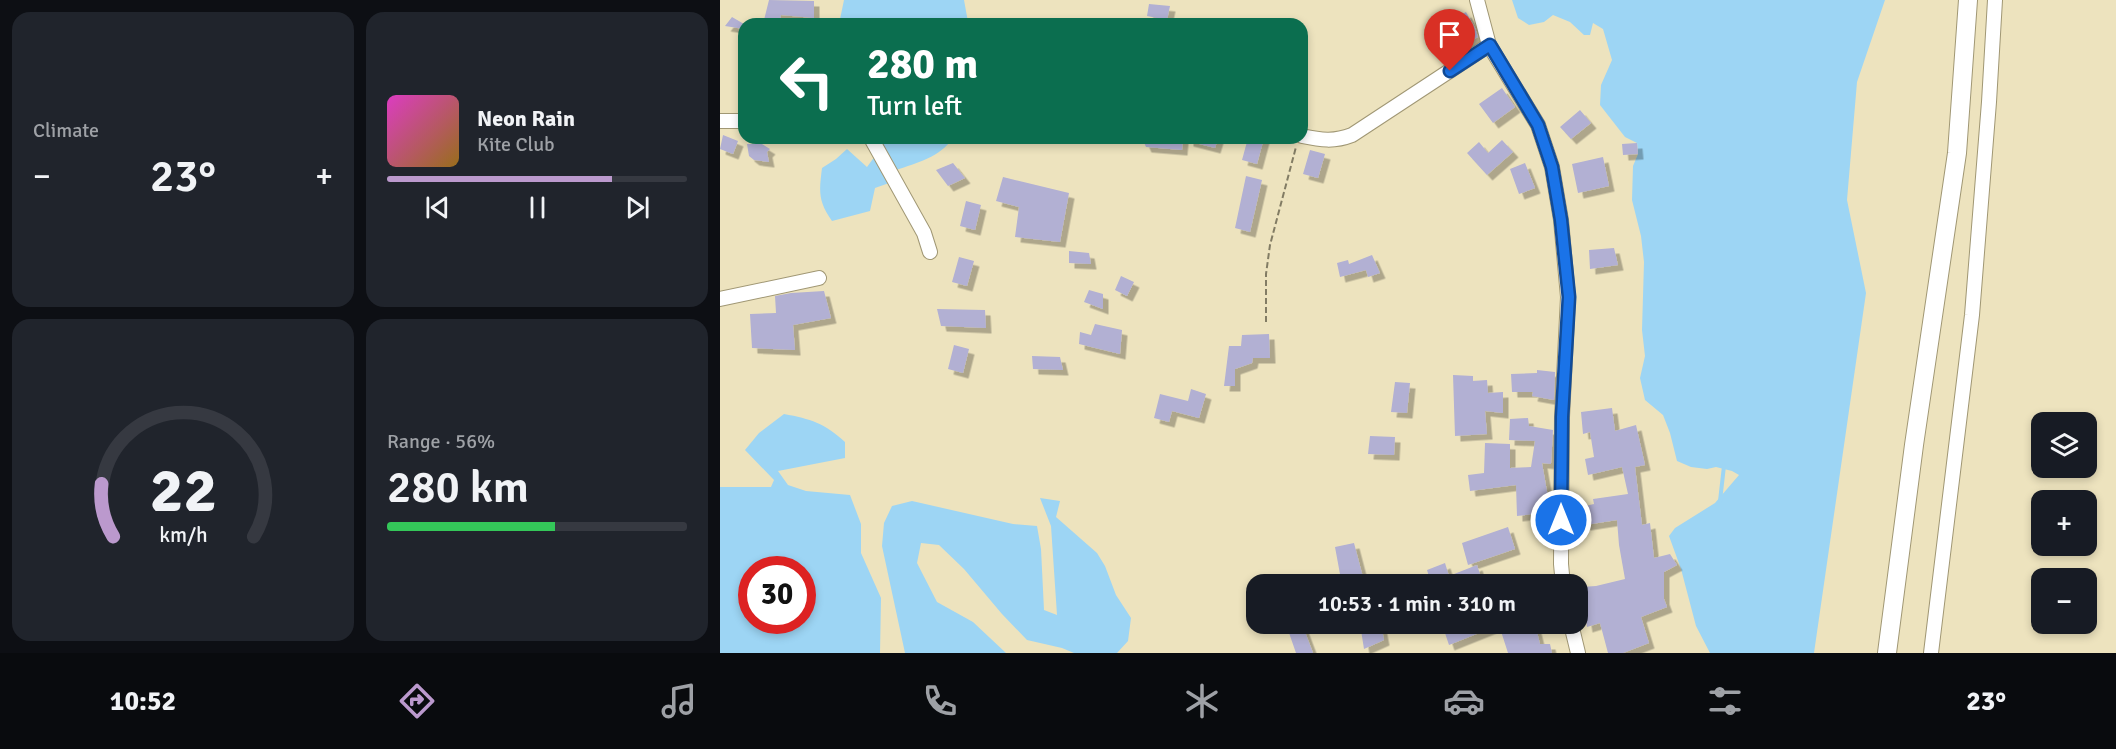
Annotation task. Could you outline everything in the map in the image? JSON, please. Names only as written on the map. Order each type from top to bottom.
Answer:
[{"type":"street","points":[[1477,0],[1490,45],[1538,125],[1552,167],[1561,220],[1569,297],[1562,417],[1562,574]]},
{"type":"street","points":[[1887,653],[1914,445],[1957,153],[1968,0]]},
{"type":"street","points":[[1931,653],[1972,315],[1995,0]]},
{"type":"street","points":[[1308,138],[1323,141],[1338,140],[1352,135],[1490,45]]},
{"type":"street","points":[[720,121],[738,122]]},
{"type":"street","points":[[874,144],[924,233],[930,252]]},
{"type":"street","points":[[720,299],[819,278]]},
{"type":"street","points":[[1573,634],[1578,653]]},
{"type":"path","points":[[1266,322],[1266,274],[1270,244],[1298,144]]},
{"type":"water","points":[[844,0],[964,0],[967,18],[840,18]]},
{"type":"water","points":[[1512,0],[1885,0],[1857,82],[1847,200],[1866,293],[1814,653],[1710,653],[1696,626],[1681,569],[1669,536],[1675,528],[1715,503],[1739,475],[1716,467],[1707,469],[1691,467],[1677,461],[1663,415],[1645,400],[1640,378],[1645,356],[1642,330],[1644,262],[1641,236],[1632,200],[1633,166],[1638,154],[1637,143],[1625,137],[1600,105],[1601,85],[1612,60],[1603,29],[1593,23],[1590,35],[1584,35],[1570,22],[1553,15],[1544,22],[1529,25],[1518,18]]},
{"type":"water","points":[[875,144],[949,144],[935,155],[896,170],[892,182],[875,188],[870,211],[832,221],[824,208],[821,196],[822,168],[847,149],[867,167],[878,152]]},
{"type":"water","points":[[784,414],[817,423],[845,442],[845,458],[778,471],[788,485],[806,491],[850,495],[861,524],[861,553],[881,598],[880,653],[720,653],[720,487],[771,487],[774,480],[745,450],[759,433]]},
{"type":"water","points":[[1040,498],[1060,501],[1056,517],[1097,553],[1105,566],[1116,595],[1131,618],[1128,641],[1117,653],[1074,653],[1027,640],[964,569],[939,545],[921,543],[917,563],[937,602],[973,622],[1006,653],[905,653],[882,546],[884,523],[892,506],[912,501],[1013,524],[1037,526],[1041,549],[1044,610],[1057,615],[1051,526]]},
{"type":"building","points":[[769,0],[814,1],[814,18],[781,15],[780,18],[764,18]]},
{"type":"building","points":[[1149,4],[1170,6],[1167,18],[1147,16]]},
{"type":"building","points":[[1466,12],[1478,37],[1458,48],[1444,24]]},
{"type":"building","points":[[732,17],[738,20],[738,28],[725,26]]},
{"type":"building","points":[[1502,88],[1515,107],[1493,123],[1479,104]]},
{"type":"building","points":[[1580,110],[1591,123],[1571,139],[1560,127]]},
{"type":"building","points":[[723,135],[738,141],[733,154],[720,149]]},
{"type":"building","points":[[1502,140],[1513,152],[1487,175],[1467,153],[1479,142],[1488,153]]},
{"type":"building","points":[[1637,143],[1638,154],[1623,155],[1622,144]]},
{"type":"building","points":[[747,144],[762,144],[770,149],[767,152],[769,162],[754,160],[749,156]]},
{"type":"building","points":[[1145,144],[1182,144],[1182,150],[1146,147]]},
{"type":"building","points":[[1200,144],[1216,144],[1215,148]]},
{"type":"building","points":[[1246,144],[1262,144],[1257,164],[1242,160]]},
{"type":"building","points":[[1310,150],[1325,154],[1318,178],[1303,174]]},
{"type":"building","points":[[1603,157],[1609,186],[1578,193],[1572,164]]},
{"type":"building","points":[[953,163],[965,178],[948,186],[936,170]]},
{"type":"building","points":[[1525,163],[1535,188],[1519,194],[1510,169]]},
{"type":"building","points":[[1246,176],[1262,180],[1250,232],[1235,228]]},
{"type":"building","points":[[1003,177],[1069,193],[1060,242],[1015,237],[1019,207],[996,201]]},
{"type":"building","points":[[966,201],[981,205],[975,230],[960,226]]},
{"type":"building","points":[[1614,248],[1618,265],[1590,269],[1589,250]]},
{"type":"building","points":[[1069,251],[1089,253],[1091,264],[1069,263]]},
{"type":"building","points":[[1372,255],[1380,273],[1368,277],[1366,270],[1340,277],[1337,263],[1348,260],[1349,264]]},
{"type":"building","points":[[959,257],[974,261],[967,286],[952,282]]},
{"type":"building","points":[[1121,276],[1134,282],[1127,296],[1115,290]]},
{"type":"building","points":[[1089,290],[1103,294],[1103,309],[1084,302]]},
{"type":"building","points":[[824,291],[831,318],[793,325],[795,350],[752,348],[750,314],[776,313],[775,296]]},
{"type":"building","points":[[937,309],[985,310],[986,328],[941,326]]},
{"type":"building","points":[[1095,324],[1122,330],[1120,354],[1079,344],[1080,332],[1091,335]]},
{"type":"building","points":[[1269,334],[1270,358],[1253,358],[1252,363],[1235,369],[1235,386],[1224,386],[1229,346],[1241,346],[1242,335]]},
{"type":"building","points":[[954,345],[969,349],[963,373],[948,369]]},
{"type":"building","points":[[1032,356],[1060,357],[1063,370],[1033,369]]},
{"type":"building","points":[[1537,370],[1555,372],[1554,400],[1532,396],[1533,392],[1512,392],[1511,374],[1537,373]]},
{"type":"building","points":[[1453,375],[1473,376],[1473,381],[1487,380],[1488,393],[1503,392],[1503,413],[1485,411],[1487,434],[1455,436]]},
{"type":"building","points":[[1395,382],[1410,383],[1407,413],[1391,412]]},
{"type":"building","points":[[1191,389],[1206,394],[1199,418],[1172,411],[1169,422],[1154,418],[1160,394],[1188,401]]},
{"type":"building","points":[[1612,408],[1615,431],[1636,425],[1645,465],[1635,467],[1642,525],[1650,523],[1654,558],[1670,554],[1677,565],[1664,572],[1664,599],[1667,607],[1641,617],[1649,643],[1623,653],[1608,653],[1600,623],[1588,627],[1588,587],[1625,579],[1617,520],[1585,525],[1585,506],[1594,504],[1593,499],[1628,494],[1622,467],[1588,475],[1585,459],[1594,457],[1590,432],[1583,434],[1581,412]]},
{"type":"building","points":[[1528,418],[1529,426],[1553,430],[1551,464],[1542,463],[1548,497],[1552,497],[1552,509],[1550,512],[1517,516],[1516,485],[1470,491],[1468,475],[1484,473],[1485,443],[1510,444],[1510,468],[1531,467],[1535,441],[1509,440],[1510,419]]},
{"type":"building","points":[[1370,436],[1395,437],[1394,455],[1368,454]]},
{"type":"building","points":[[1508,527],[1515,549],[1468,565],[1462,543]]},
{"type":"building","points":[[1354,543],[1362,574],[1340,574],[1335,547]]},
{"type":"building","points":[[1445,563],[1448,574],[1428,574],[1427,570]]},
{"type":"building","points":[[1477,565],[1480,574],[1454,574]]},
{"type":"building","points":[[1289,634],[1306,634],[1313,653],[1296,653]]},
{"type":"building","points":[[1362,634],[1383,634],[1384,640],[1364,649]]},
{"type":"building","points":[[1445,634],[1476,634],[1449,645]]},
{"type":"building","points":[[1502,634],[1538,634],[1540,644],[1550,644],[1552,653],[1508,653]]},
{"type":"waterway","points":[[1720,501],[1724,466]]},
{"type":"route","points":[[1450,71],[1490,45],[1538,125],[1552,167],[1561,220],[1569,297],[1562,417],[1561,520]]}]
